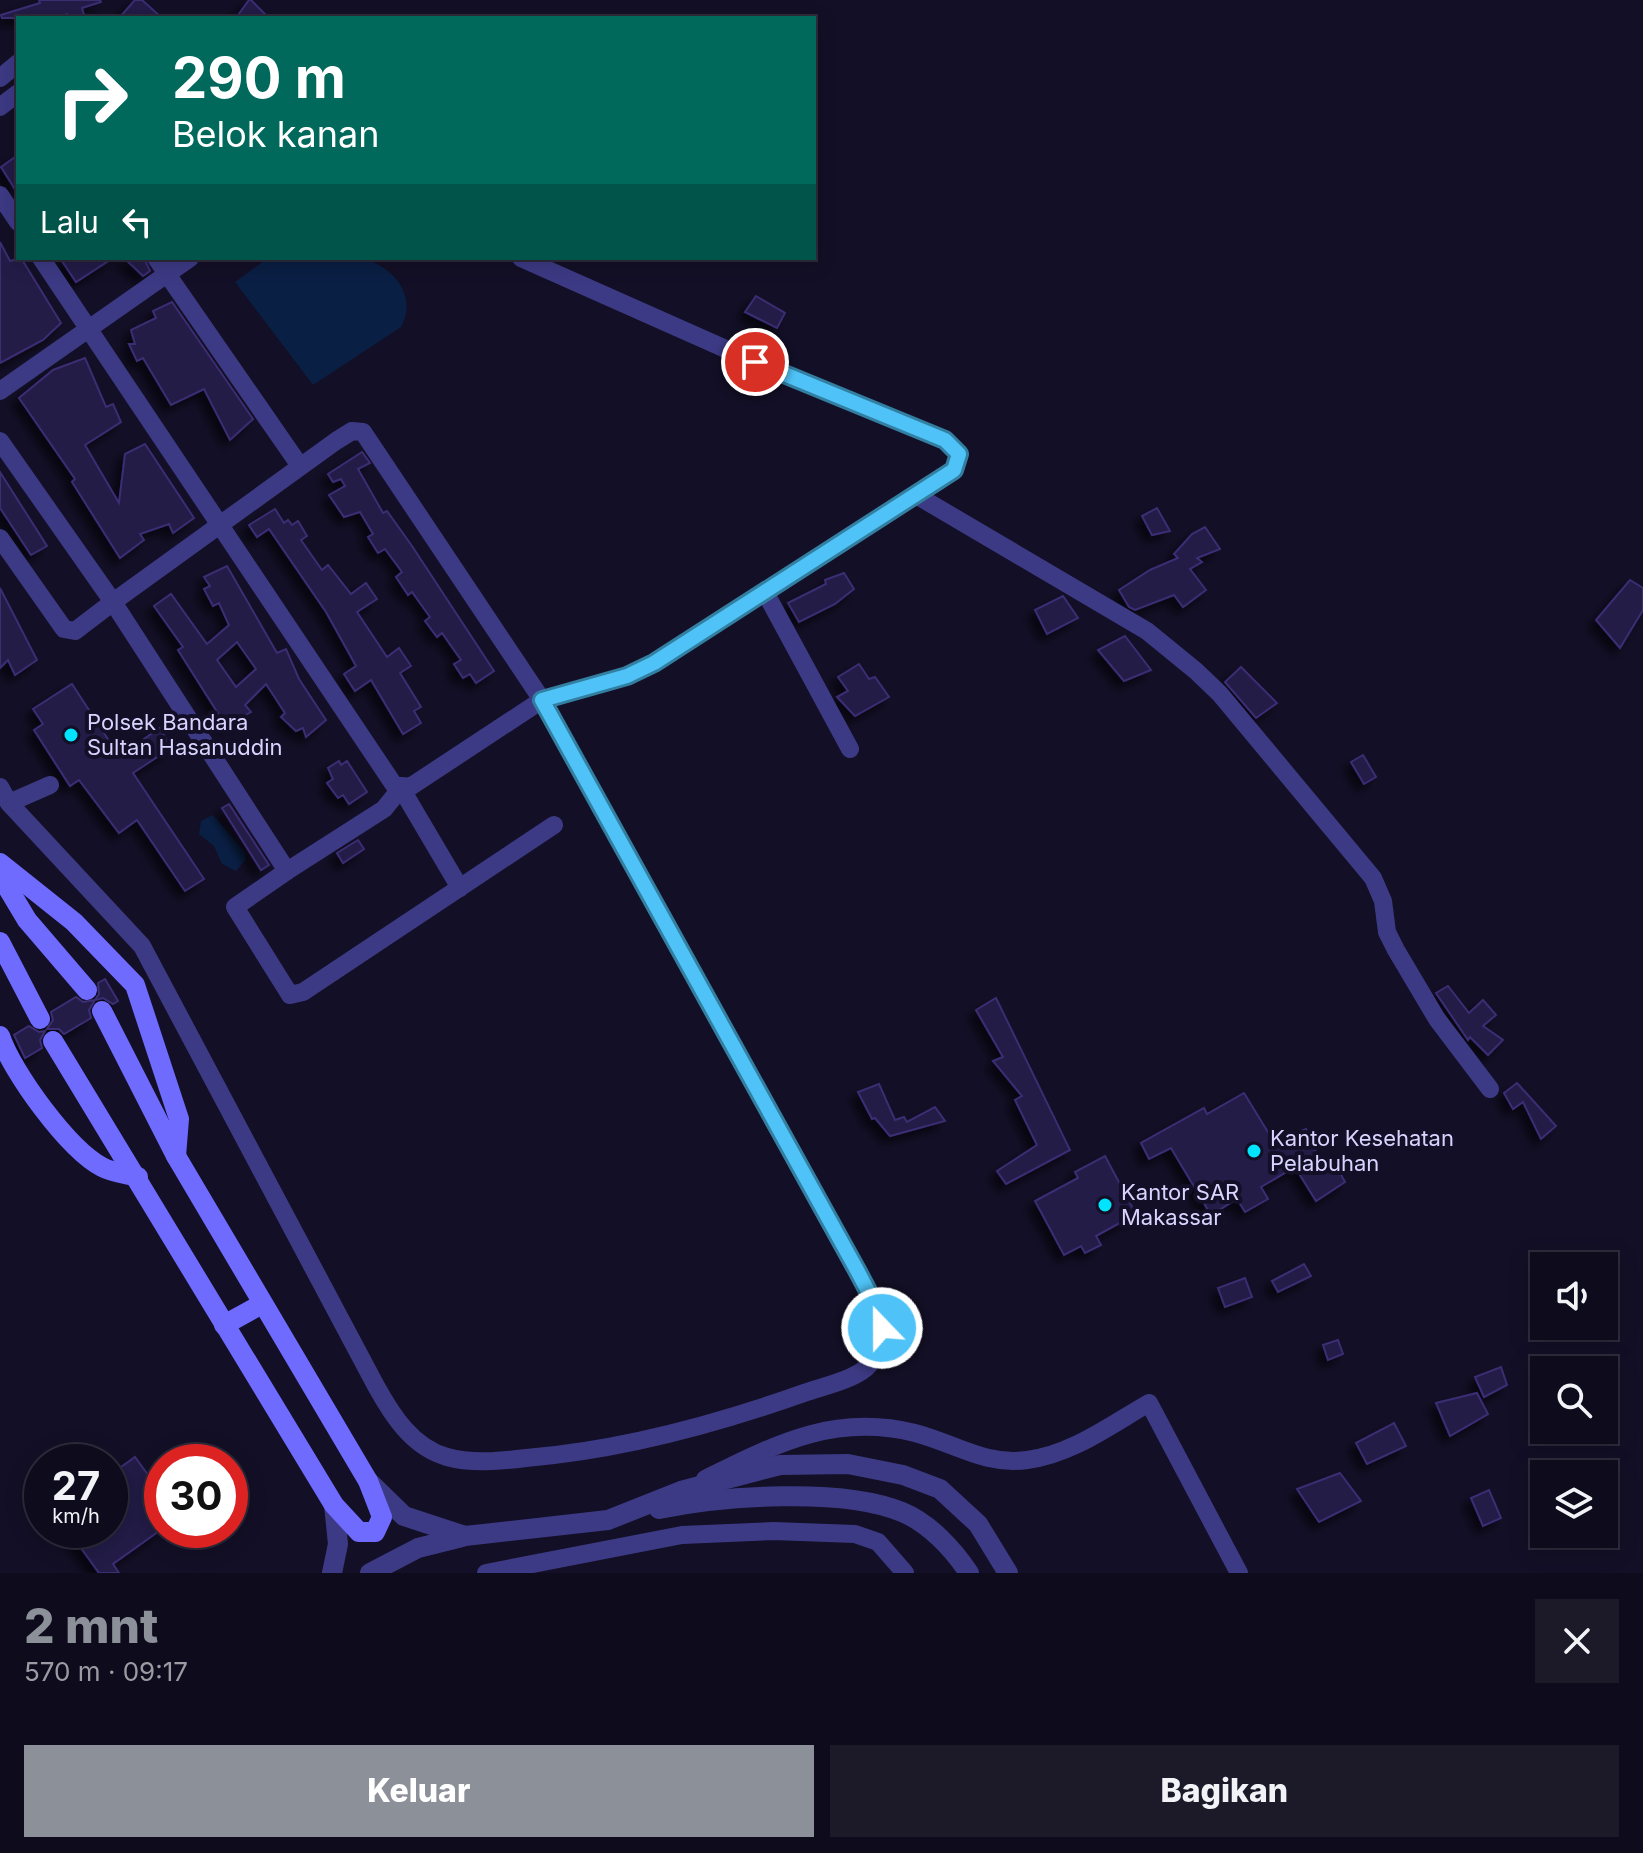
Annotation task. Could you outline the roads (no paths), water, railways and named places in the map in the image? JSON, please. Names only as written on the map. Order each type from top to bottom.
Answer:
[{"type":"main road","points":[[0,863],[74,922],[135,985],[179,1119],[176,1156]]},
{"type":"main road","points":[[0,875],[27,920],[87,990]]},
{"type":"main road","points":[[0,942],[40,1019]]},
{"type":"main road","points":[[53,1041],[334,1505],[359,1532],[375,1532],[382,1517],[368,1481],[176,1156],[102,1011]]},
{"type":"main road","points":[[0,1036],[13,1067],[79,1147],[100,1166],[138,1177]]},
{"type":"main road","points":[[224,1325],[262,1304]]},
{"type":"street","points":[[0,78],[16,65]]},
{"type":"street","points":[[0,107],[16,95]]},
{"type":"street","points":[[0,195],[16,219]]},
{"type":"street","points":[[42,260],[394,785],[401,788],[410,787],[542,700],[627,676],[654,663],[954,470],[959,462],[959,454],[945,440],[755,362],[526,260]]},
{"type":"street","points":[[157,260],[300,466]]},
{"type":"street","points":[[0,391],[89,332],[187,260]]},
{"type":"street","points":[[0,538],[69,632],[300,466],[352,431],[363,432],[542,700],[879,1312],[882,1328],[876,1356],[856,1374],[742,1414],[651,1439],[573,1455],[476,1461],[447,1457],[419,1442],[393,1416],[142,946],[5,795],[50,785]]},
{"type":"street","points":[[0,441],[113,602],[287,871]]},
{"type":"street","points":[[916,495],[1147,631],[1220,694],[1373,878],[1396,950],[1437,1019],[1490,1089]]},
{"type":"street","points":[[765,592],[850,749]]},
{"type":"street","points":[[401,788],[384,809],[235,907],[293,996],[554,825]]},
{"type":"street","points":[[401,788],[460,888]]},
{"type":"street","points":[[608,1520],[681,1491],[782,1441],[855,1425],[917,1434],[990,1460],[1028,1460],[1066,1450],[1149,1403],[1239,1573]]},
{"type":"street","points":[[681,1491],[780,1465],[848,1464],[903,1475],[940,1489],[978,1524],[1008,1573]]},
{"type":"street","points":[[368,1481],[404,1516],[465,1536]]},
{"type":"street","points":[[370,1573],[418,1548],[465,1536],[608,1520],[677,1505],[769,1497],[872,1503],[904,1512],[933,1531],[969,1573]]},
{"type":"street","points":[[332,1573],[338,1544],[334,1505]]},
{"type":"street","points":[[486,1573],[682,1535],[773,1531],[855,1534],[878,1542],[905,1573]]},
{"type":"water","points":[[265,260],[365,260],[380,266],[398,282],[404,292],[406,315],[401,327],[313,385],[235,282]]},
{"type":"water","points":[[213,815],[244,851],[246,859],[236,871],[222,864],[214,846],[199,834],[201,821]]},
{"type":"place","name":"Polsek Bandara Sultan Hasanuddin","points":[[71,735]]},
{"type":"place","name":"Kantor Kesehatan Pelabuhan","points":[[1254,1151]]},
{"type":"place","name":"Kantor SAR Makassar","points":[[1105,1205]]}]
